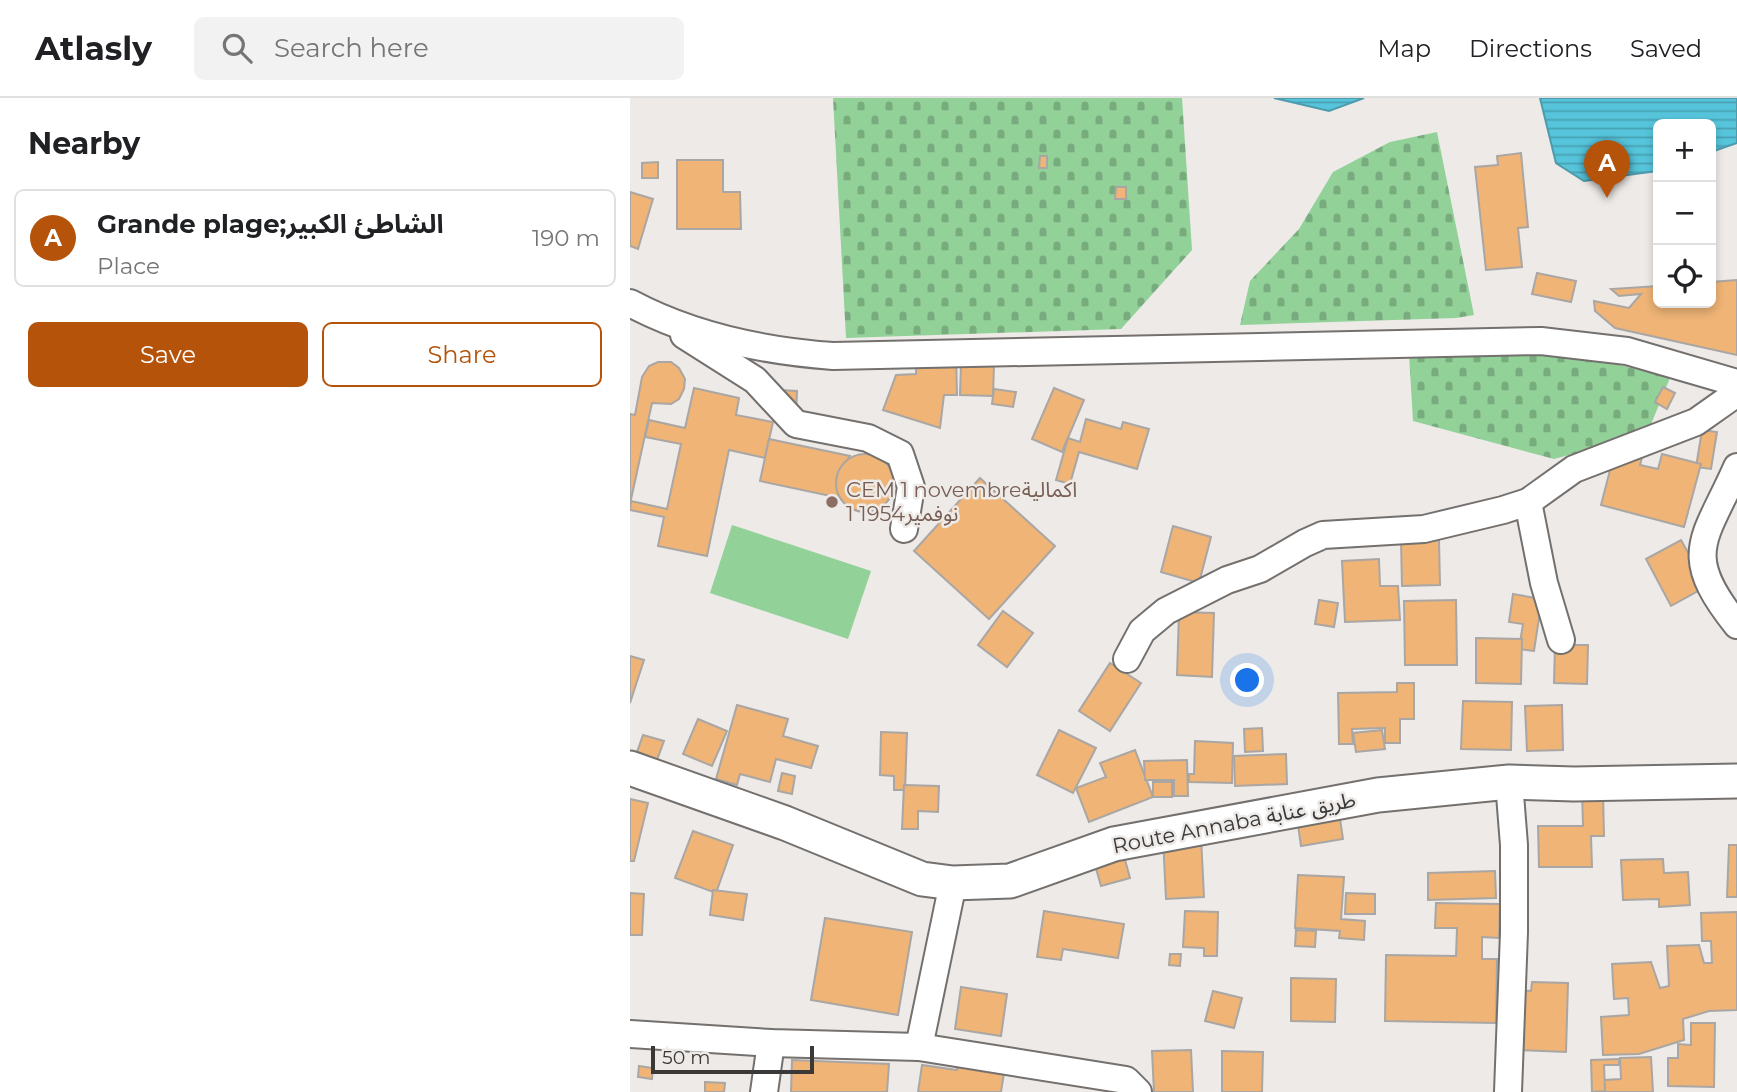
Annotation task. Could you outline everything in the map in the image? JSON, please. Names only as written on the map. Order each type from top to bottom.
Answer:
[{"type":"main road","name":"Route Annaba طريق عنابة","points":[[630,768],[785,823],[922,879],[953,883],[1010,881],[1114,844],[1170,831],[1378,795],[1509,782],[1574,784],[1737,781]]},
{"type":"street","points":[[642,309],[781,352],[833,356],[1541,341],[1627,351],[1737,383]]},
{"type":"street","points":[[642,309],[755,380],[796,424],[868,438],[900,454],[911,487],[904,529]]},
{"type":"street","points":[[1127,659],[1142,631],[1166,611],[1227,580],[1260,569],[1323,535],[1436,527],[1528,502],[1574,469],[1696,422],[1737,393]]},
{"type":"street","points":[[1737,467],[1702,541],[1703,564],[1710,587],[1737,625]]},
{"type":"street","points":[[1528,502],[1544,583],[1561,639]]},
{"type":"street","points":[[1508,1092],[1506,1060],[1514,932],[1514,845],[1509,782]]},
{"type":"street","points":[[919,1047],[953,883]]},
{"type":"street","points":[[630,1034],[771,1043],[919,1047],[1126,1080],[1138,1092]]},
{"type":"street","points":[[764,1092],[771,1043]]},
{"type":"green space","points":[[833,98],[1182,98],[1192,250],[1121,329],[846,338]]},
{"type":"green space","points":[[1437,132],[1474,315],[1456,318],[1240,325],[1250,281],[1299,229],[1333,172],[1390,142]]},
{"type":"green space","points":[[1566,351],[1670,378],[1647,434],[1554,459],[1413,421],[1409,354]]},
{"type":"green space","points":[[732,525],[871,571],[848,639],[710,593]]},
{"type":"water","points":[[1274,98],[1364,98],[1329,111]]},
{"type":"water","points":[[1540,98],[1737,98],[1737,143],[1716,150],[1716,119],[1653,119],[1653,172],[1584,181],[1556,163]]},
{"type":"building","points":[[1521,153],[1528,227],[1518,228],[1522,267],[1486,270],[1475,167],[1498,165],[1497,156]]},
{"type":"building","points":[[1040,156],[1047,156],[1047,168],[1039,168]]},
{"type":"building","points":[[677,160],[723,160],[723,192],[740,192],[741,229],[677,229]]},
{"type":"building","points":[[658,162],[658,178],[642,178],[642,163]]},
{"type":"building","points":[[1116,187],[1126,187],[1126,199],[1115,199]]},
{"type":"building","points":[[630,192],[653,199],[638,249],[630,246]]},
{"type":"building","points":[[1537,273],[1576,281],[1571,302],[1532,294]]},
{"type":"building","points":[[1737,280],[1737,355],[1615,328],[1595,311],[1594,301],[1629,308],[1641,294],[1619,296],[1611,289],[1653,286],[1653,308],[1716,308],[1716,282]]},
{"type":"building","points":[[956,351],[957,395],[944,395],[940,428],[883,410],[896,375],[916,374],[916,363]]},
{"type":"building","points":[[658,362],[671,362],[679,368],[685,379],[684,389],[679,399],[671,404],[652,403],[630,504],[630,414],[635,415],[642,377],[649,366]]},
{"type":"building","points":[[961,364],[994,365],[993,396],[960,395]]},
{"type":"building","points":[[1663,387],[1675,393],[1667,409],[1655,402]]},
{"type":"building","points":[[694,388],[739,398],[736,415],[773,422],[765,458],[729,450],[707,556],[658,546],[664,517],[630,510],[631,501],[667,509],[681,444],[645,437],[649,420],[685,428]]},
{"type":"building","points":[[1054,388],[1084,400],[1062,452],[1032,439]]},
{"type":"building","points":[[994,389],[1016,392],[1013,407],[992,404]]},
{"type":"building","points":[[779,390],[797,391],[796,416]]},
{"type":"building","points":[[1086,419],[1121,429],[1123,422],[1149,429],[1137,469],[1079,452],[1070,484],[1056,480],[1068,438],[1080,442]]},
{"type":"building","points":[[1702,430],[1717,432],[1711,469],[1696,467]]},
{"type":"building","points":[[769,439],[850,456],[837,475],[840,498],[760,481]]},
{"type":"building","points":[[1617,443],[1644,450],[1640,465],[1658,469],[1662,454],[1701,464],[1684,527],[1601,505]]},
{"type":"building","points":[[859,454],[871,454],[886,462],[894,477],[894,489],[886,504],[871,512],[859,512],[844,504],[836,489],[836,477],[844,462]]},
{"type":"building","points":[[980,478],[1055,546],[989,619],[914,551]]},
{"type":"building","points":[[1173,526],[1211,537],[1199,583],[1161,572]]},
{"type":"building","points":[[1439,540],[1440,585],[1402,586],[1401,541]]},
{"type":"building","points":[[1681,540],[1707,586],[1671,606],[1646,559]]},
{"type":"building","points":[[1379,559],[1380,586],[1398,586],[1400,620],[1345,622],[1342,561]]},
{"type":"building","points":[[1513,594],[1542,599],[1534,651],[1519,649],[1523,624],[1509,622]]},
{"type":"building","points":[[1319,600],[1338,603],[1334,627],[1315,624]]},
{"type":"building","points":[[1456,600],[1457,665],[1405,665],[1404,601]]},
{"type":"building","points":[[1003,611],[1033,633],[1007,667],[978,645]]},
{"type":"building","points":[[1179,612],[1214,613],[1212,677],[1177,675]]},
{"type":"building","points":[[1476,638],[1522,639],[1521,684],[1476,683]]},
{"type":"building","points":[[1555,645],[1588,645],[1587,684],[1554,683]]},
{"type":"building","points":[[630,656],[644,660],[630,703]]},
{"type":"building","points":[[1110,663],[1141,683],[1110,731],[1079,711]]},
{"type":"building","points":[[1397,683],[1414,683],[1414,719],[1400,719],[1400,743],[1385,743],[1385,728],[1352,729],[1353,744],[1339,744],[1338,693],[1397,692]]},
{"type":"building","points":[[1463,701],[1512,702],[1511,750],[1461,749]]},
{"type":"building","points":[[737,705],[788,719],[783,736],[818,746],[811,768],[776,759],[770,782],[740,774],[737,785],[716,779]]},
{"type":"building","points":[[1562,705],[1563,750],[1527,751],[1525,706]]},
{"type":"building","points":[[698,719],[727,731],[712,766],[683,754]]},
{"type":"building","points":[[1262,728],[1263,751],[1245,752],[1244,729]]},
{"type":"building","points":[[1059,730],[1096,748],[1073,793],[1037,775]]},
{"type":"building","points":[[1382,730],[1385,749],[1356,752],[1353,733]]},
{"type":"building","points":[[881,732],[907,733],[905,790],[894,790],[894,776],[880,775]]},
{"type":"building","points":[[643,735],[664,741],[657,760],[637,752]]},
{"type":"building","points":[[1195,741],[1233,743],[1232,783],[1189,782],[1189,774],[1194,774]]},
{"type":"building","points":[[1135,750],[1153,797],[1089,822],[1076,788],[1106,777],[1100,763]]},
{"type":"building","points":[[1286,754],[1287,784],[1235,786],[1234,756]]},
{"type":"building","points":[[1187,760],[1188,796],[1174,796],[1174,780],[1145,780],[1144,761]]},
{"type":"building","points":[[782,773],[795,776],[792,794],[778,791]]},
{"type":"building","points":[[1153,782],[1172,782],[1172,797],[1153,797]]},
{"type":"building","points":[[904,785],[939,786],[938,812],[918,811],[918,829],[902,829]]},
{"type":"building","points":[[1582,792],[1603,792],[1604,836],[1591,836],[1592,867],[1539,867],[1538,826],[1583,826]]},
{"type":"building","points":[[630,799],[648,803],[634,861],[630,861]]},
{"type":"building","points":[[1340,819],[1343,839],[1301,846],[1298,825]]},
{"type":"building","points":[[693,831],[733,845],[716,893],[675,878]]},
{"type":"building","points":[[1201,837],[1204,897],[1166,899],[1163,838]]},
{"type":"building","points":[[1729,845],[1737,845],[1737,897],[1727,897]]},
{"type":"building","points":[[1124,856],[1130,878],[1101,886],[1095,865]]},
{"type":"building","points":[[1663,859],[1664,873],[1688,872],[1690,905],[1659,907],[1659,899],[1623,900],[1621,860]]},
{"type":"building","points":[[1495,871],[1496,898],[1428,900],[1428,873]]},
{"type":"building","points":[[1298,875],[1344,877],[1341,919],[1365,921],[1364,940],[1339,938],[1340,931],[1295,928]]},
{"type":"building","points":[[713,890],[747,894],[743,920],[710,915]]},
{"type":"building","points":[[630,893],[644,894],[642,935],[630,935]]},
{"type":"building","points":[[1346,893],[1375,894],[1375,914],[1345,914]]},
{"type":"building","points":[[1436,903],[1500,904],[1499,938],[1482,937],[1482,959],[1497,959],[1496,1023],[1385,1021],[1386,955],[1456,956],[1457,928],[1435,928]]},
{"type":"building","points":[[1044,911],[1124,924],[1118,958],[1063,949],[1061,960],[1037,957]]},
{"type":"building","points":[[1185,911],[1218,912],[1217,956],[1204,956],[1204,948],[1183,947]]},
{"type":"building","points":[[1737,912],[1737,1010],[1709,1011],[1683,1019],[1684,1040],[1639,1054],[1603,1055],[1601,1017],[1629,1015],[1628,998],[1614,999],[1612,964],[1651,962],[1660,988],[1669,986],[1667,946],[1699,945],[1704,963],[1712,963],[1711,941],[1702,941],[1701,913]]},
{"type":"building","points":[[825,918],[912,932],[898,1015],[811,1000]]},
{"type":"building","points":[[1296,930],[1316,931],[1315,947],[1295,946]]},
{"type":"building","points":[[1170,954],[1181,954],[1180,966],[1169,965]]},
{"type":"building","points":[[1291,978],[1336,979],[1335,1022],[1291,1021]]},
{"type":"building","points":[[1532,982],[1568,983],[1566,1052],[1516,1050],[1518,990],[1531,991]]},
{"type":"building","points":[[961,987],[1007,994],[1001,1036],[955,1029]]},
{"type":"building","points":[[1213,991],[1242,998],[1234,1028],[1205,1021]]},
{"type":"building","points":[[1691,1023],[1715,1023],[1714,1087],[1668,1086],[1668,1058],[1678,1058],[1678,1044],[1691,1045]]},
{"type":"building","points":[[1191,1050],[1193,1092],[1154,1092],[1152,1051]]},
{"type":"building","points":[[1222,1051],[1263,1052],[1262,1092],[1222,1092]]},
{"type":"building","points":[[959,1056],[1004,1073],[1001,1092],[918,1092],[922,1065],[957,1070]]},
{"type":"building","points":[[1651,1057],[1653,1092],[1605,1092],[1604,1080],[1621,1079],[1620,1058]]},
{"type":"building","points":[[1619,1059],[1619,1065],[1604,1065],[1605,1091],[1592,1092],[1591,1060]]},
{"type":"building","points":[[792,1060],[889,1064],[887,1092],[791,1092]]},
{"type":"building","points":[[639,1066],[653,1068],[652,1079],[638,1077]]},
{"type":"building","points":[[705,1082],[725,1083],[724,1092],[705,1092]]},
{"type":"place","name":"Grande plage;الشاطئ الكبير","points":[[1607,198]]},
{"type":"place","name":"CEM 1 novembreاكمالية 1 نوفمير1954","points":[[832,502]]}]
